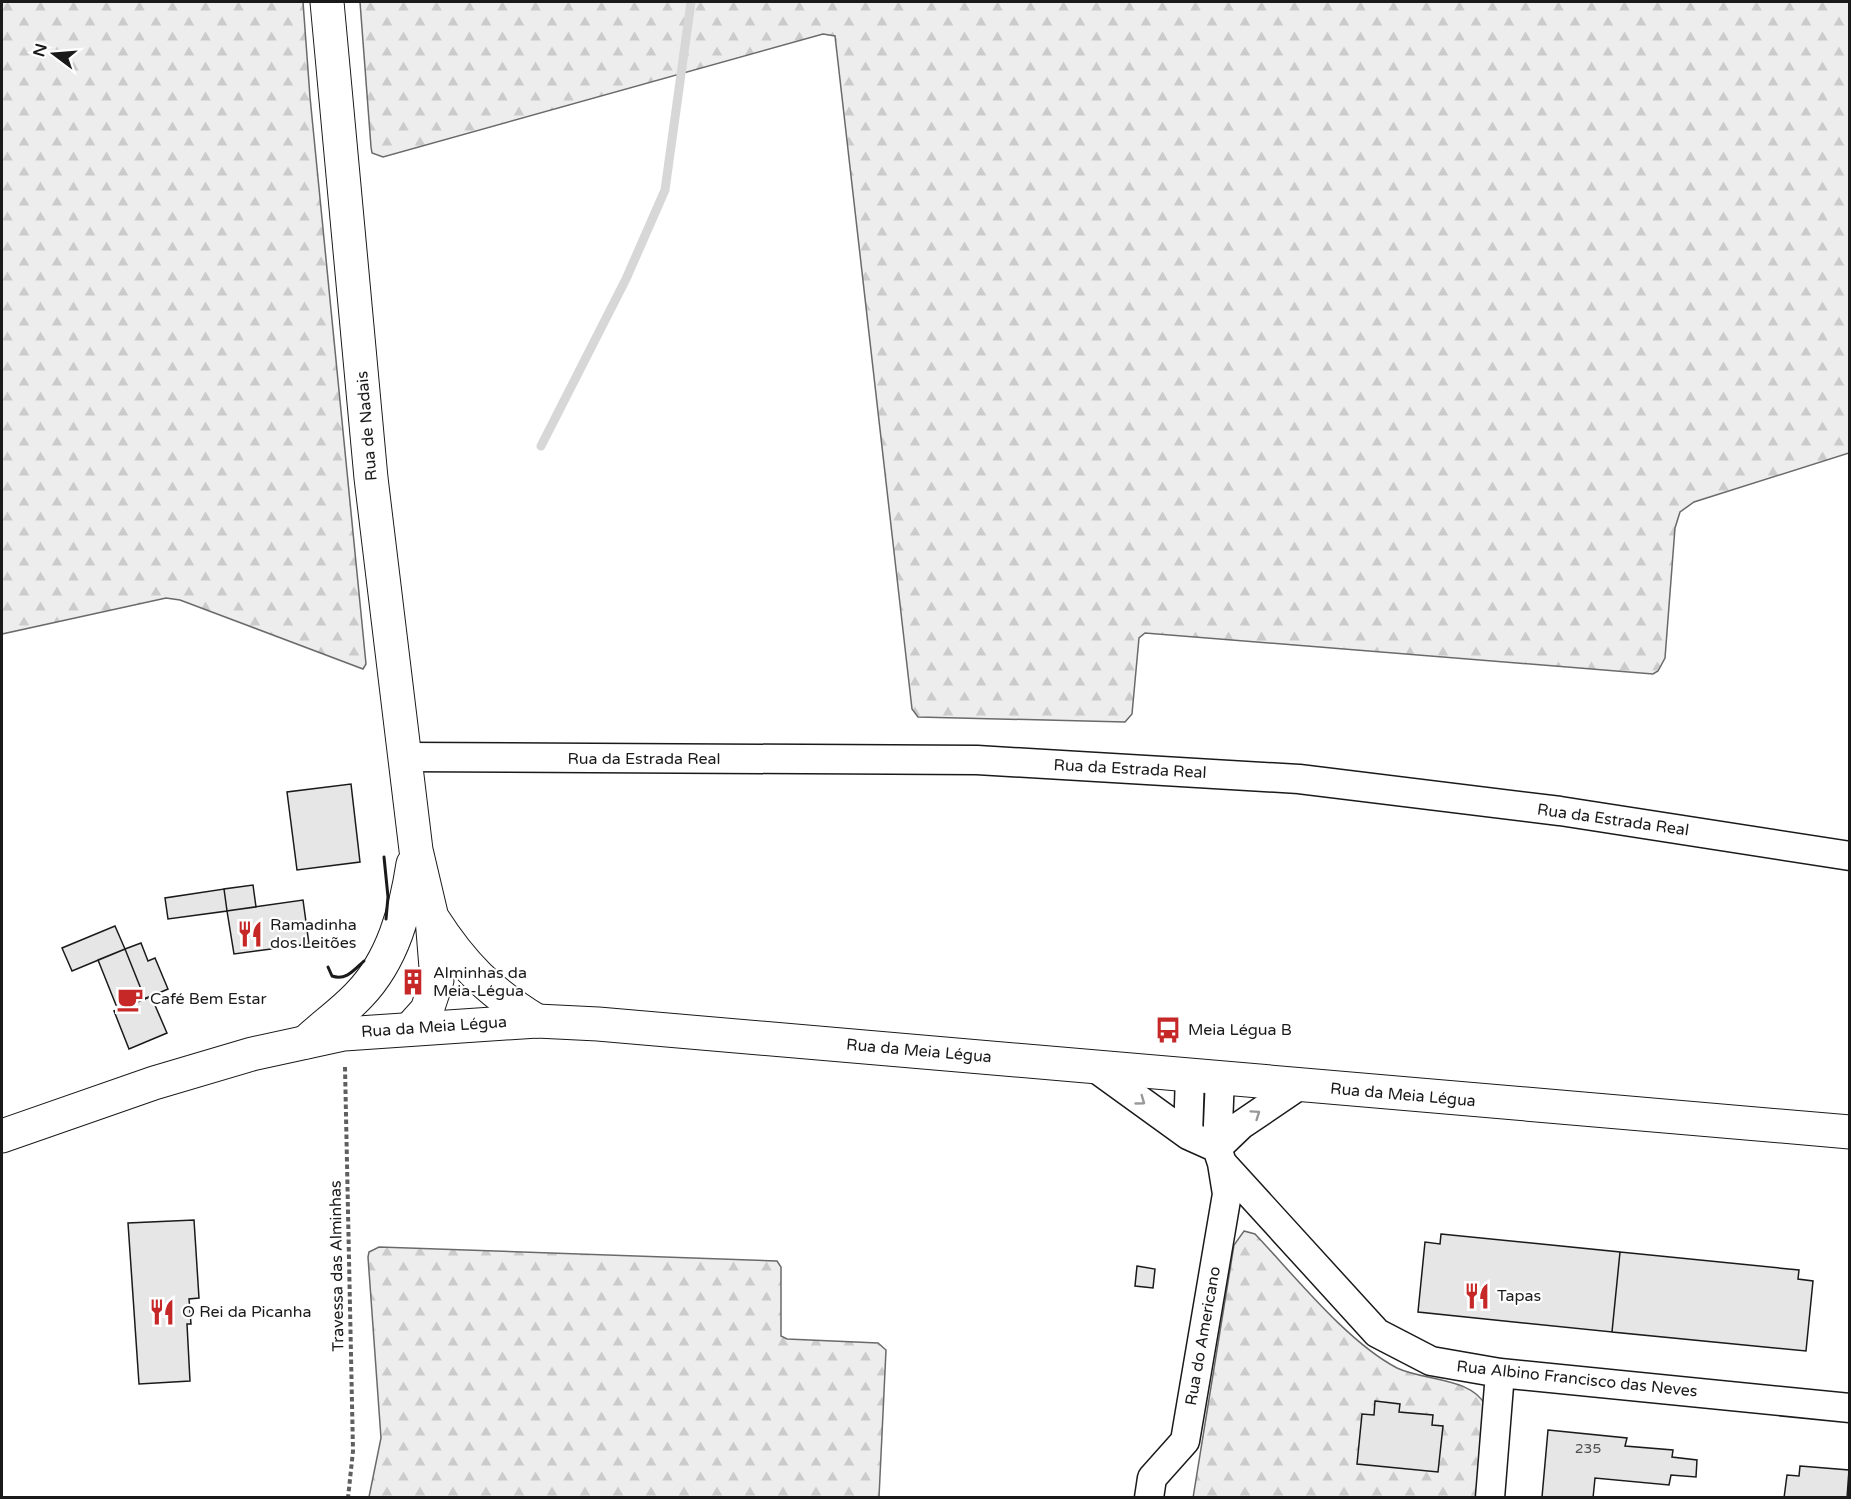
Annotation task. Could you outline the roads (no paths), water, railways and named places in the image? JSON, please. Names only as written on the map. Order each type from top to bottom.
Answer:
[{"type":"main road","name":"Rua de Nadais","points":[[327,2],[371,478],[416,850],[432,918],[437,980],[427,1010],[401,1030],[378,1019],[377,1005],[407,906],[416,850]]},
{"type":"main road","name":"Rua de Nadais","points":[[432,918],[448,943],[485,986],[537,1021]]},
{"type":"main road","name":"Rua de Nadais","points":[[306,1042],[360,994],[398,930]]},
{"type":"main road","name":"Rua da Meia Légua","points":[[2,1137],[154,1083],[252,1054],[306,1042],[344,1034],[537,1021],[609,1024],[1850,1132]]},
{"type":"street","name":"Rua da Estrada Real","points":[[405,757],[977,760],[1299,778],[1560,812],[1850,856]]},
{"type":"street","name":"Rua Albino Francisco das Neves","points":[[1094,1067],[1219,1155],[1377,1333],[1431,1361],[1500,1373],[1850,1408]]},
{"type":"street","points":[[1188,1135],[1205,1076]]},
{"type":"street","points":[[1205,1076],[1219,1155]]},
{"type":"street","points":[[1219,1155],[1241,1125],[1300,1085]]},
{"type":"street","name":"Rua do Americano","points":[[1149,1497],[1152,1478],[1185,1441],[1227,1194],[1219,1155]]},
{"type":"street","points":[[1490,1497],[1500,1373]]},
{"type":"waterway","points":[[541,446],[626,279],[665,190],[691,2]]},
{"type":"place","name":"Ramadinha dos Leitões","points":[[250,934]]},
{"type":"place","name":"Alminhas da Meia-Légua","points":[[413,982]]},
{"type":"place","name":"Café Bem Estar","points":[[130,999]]},
{"type":"place","name":"Meia Légua B","points":[[1168,1030]]},
{"type":"place","name":"Tapas","points":[[1477,1296]]},
{"type":"place","name":"O Rei da Picanha","points":[[162,1312]]}]
